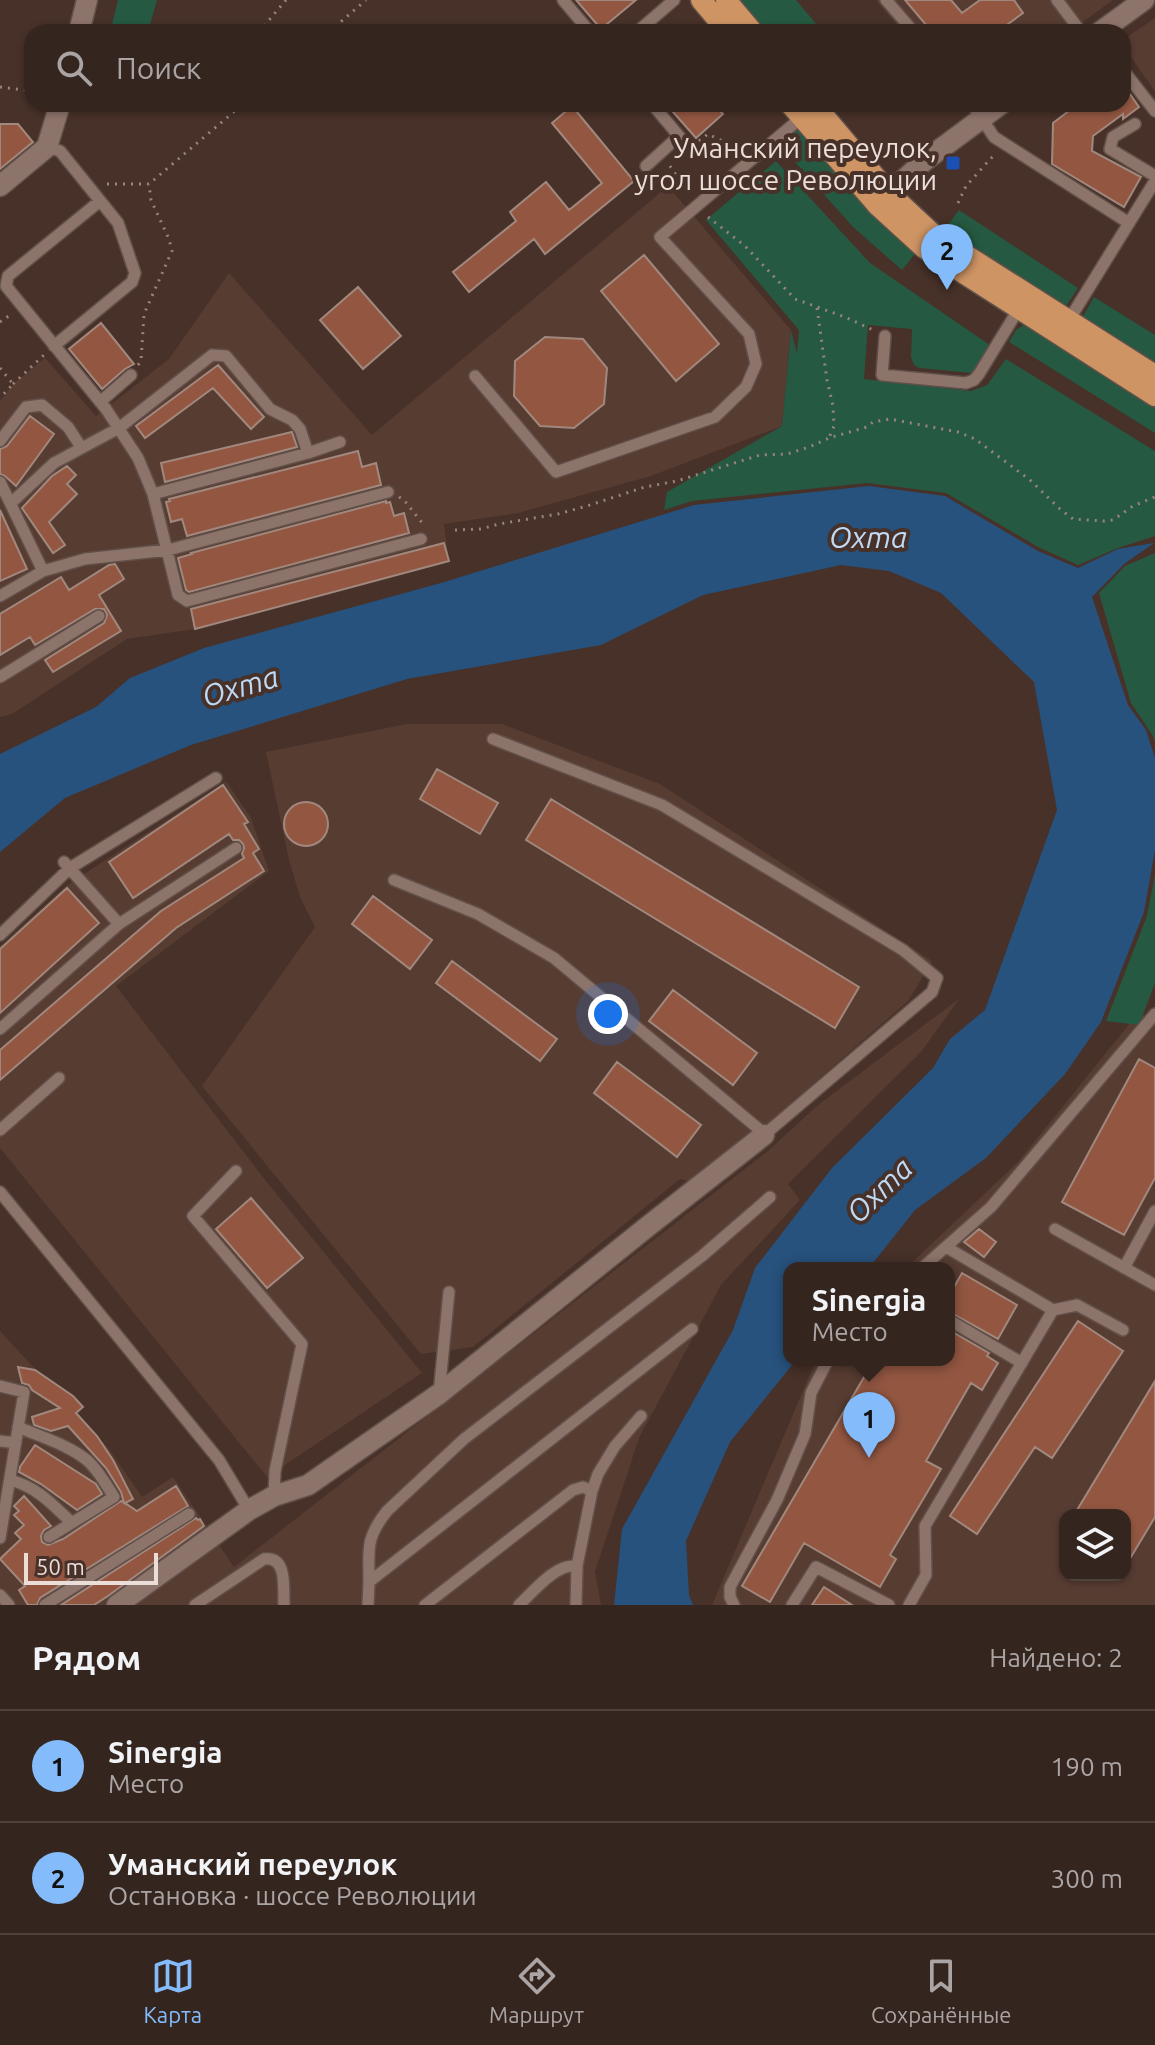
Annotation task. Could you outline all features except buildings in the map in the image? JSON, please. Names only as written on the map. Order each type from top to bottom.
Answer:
[{"type":"main road","points":[[701,0],[721,24]]},
{"type":"main road","points":[[726,0],[746,24]]},
{"type":"main road","points":[[806,112],[924,248],[1155,396]]},
{"type":"main road","points":[[883,199],[1155,375]]},
{"type":"street","points":[[81,24],[87,0]]},
{"type":"street","points":[[1111,24],[1144,0]]},
{"type":"street","points":[[0,186],[47,147],[58,112]]},
{"type":"street","points":[[883,199],[976,112]]},
{"type":"street","points":[[117,1605],[249,1510],[274,1496],[308,1485],[439,1394],[764,1135]]},
{"type":"lane","points":[[563,0],[583,24]]},
{"type":"lane","points":[[646,24],[674,0]]},
{"type":"lane","points":[[886,0],[907,24]]},
{"type":"lane","points":[[1057,0],[1075,24]]},
{"type":"lane","points":[[1131,80],[1155,111]]},
{"type":"lane","points":[[659,112],[689,148]]},
{"type":"lane","points":[[475,376],[556,472],[715,417],[746,387],[756,364],[749,334],[660,237],[754,158],[798,112]]},
{"type":"lane","points":[[978,112],[994,137],[1129,223]]},
{"type":"lane","points":[[1069,320],[1155,178],[1110,149],[1113,137],[1135,124]]},
{"type":"lane","points":[[646,166],[679,136]]},
{"type":"lane","points":[[47,147],[60,151],[118,223],[135,273],[132,282],[54,346]]},
{"type":"lane","points":[[100,201],[8,276],[6,286],[100,402],[138,458],[153,494],[178,595],[187,601],[421,539]]},
{"type":"lane","points":[[885,336],[882,375],[966,383],[979,374],[1018,310]]},
{"type":"lane","points":[[11,503],[54,463],[119,428],[212,355],[226,356],[270,409],[292,420],[300,429],[308,453]]},
{"type":"lane","points":[[100,402],[131,375]]},
{"type":"lane","points":[[0,441],[26,407],[42,405],[68,427],[81,447]]},
{"type":"lane","points":[[153,494],[340,442]]},
{"type":"lane","points":[[0,482],[43,571]]},
{"type":"lane","points":[[1,593],[43,571],[85,559],[168,550],[388,492]]},
{"type":"lane","points":[[0,677],[99,616]]},
{"type":"lane","points":[[394,880],[478,914],[554,958],[764,1135],[932,992],[937,978],[903,950],[662,805],[493,739]]},
{"type":"lane","points":[[0,935],[67,865],[216,778]]},
{"type":"lane","points":[[0,1029],[119,924],[236,848]]},
{"type":"lane","points":[[67,865],[119,924]]},
{"type":"lane","points":[[929,1262],[991,1207],[1155,1014]]},
{"type":"lane","points":[[0,1130],[59,1078]]},
{"type":"lane","points":[[236,1171],[193,1216],[302,1344],[275,1471],[274,1496]]},
{"type":"lane","points":[[0,1192],[219,1460],[249,1510]]},
{"type":"lane","points":[[368,1605],[369,1540],[387,1511],[464,1439],[702,1256],[770,1197]]},
{"type":"lane","points":[[1124,1268],[1155,1211]]},
{"type":"lane","points":[[1055,1229],[1155,1285]]},
{"type":"lane","points":[[946,1247],[1053,1310],[1077,1305],[1123,1330]]},
{"type":"lane","points":[[439,1394],[449,1292]]},
{"type":"lane","points":[[909,1605],[926,1575],[925,1526],[1053,1310]]},
{"type":"lane","points":[[955,1324],[1022,1363]]},
{"type":"lane","points":[[369,1582],[692,1329]]},
{"type":"lane","points":[[734,1605],[730,1587],[777,1500],[805,1434],[811,1393],[825,1366]]},
{"type":"lane","points":[[0,1386],[24,1392],[10,1480],[4,1495],[0,1538]]},
{"type":"lane","points":[[576,1605],[577,1566],[592,1491],[615,1446],[641,1416]]},
{"type":"lane","points":[[18,1427],[70,1449],[88,1462],[114,1497],[49,1537]]},
{"type":"lane","points":[[0,1441],[16,1443]]},
{"type":"lane","points":[[10,1480],[27,1485],[46,1498],[72,1523]]},
{"type":"lane","points":[[425,1605],[573,1490],[583,1487],[592,1491]]},
{"type":"lane","points":[[45,1605],[189,1514]]},
{"type":"lane","points":[[195,1605],[264,1559],[272,1558],[279,1563],[282,1573],[284,1605]]},
{"type":"lane","points":[[519,1605],[559,1569],[568,1565],[577,1566]]},
{"type":"lane","points":[[792,1605],[816,1567],[889,1605]]},
{"type":"lane","points":[[0,1595],[9,1605]]},
{"type":"path","points":[[266,24],[286,0]]},
{"type":"path","points":[[338,24],[366,0]]},
{"type":"path","points":[[0,87],[24,90]]},
{"type":"path","points":[[87,185],[149,184],[234,112]]},
{"type":"path","points":[[689,148],[708,134],[754,158]]},
{"type":"path","points":[[958,203],[966,186],[1005,145]]},
{"type":"path","points":[[661,152],[710,220],[745,246],[795,299],[885,336]]},
{"type":"path","points":[[131,375],[141,361],[144,314],[172,251],[151,200],[149,184]]},
{"type":"path","points":[[817,308],[833,406],[834,426],[829,438]]},
{"type":"path","points":[[0,398],[54,346]]},
{"type":"path","points":[[0,368],[13,384]]},
{"type":"path","points":[[455,530],[481,529],[558,514],[760,455],[787,454],[867,427],[873,422],[890,419],[958,432],[975,439],[1073,519],[1113,520],[1133,506],[1155,497]]},
{"type":"path","points":[[388,492],[404,500],[424,526],[421,539]]},
{"type":"shaded area","points":[[876,0],[1113,0],[1080,24],[896,24]]},
{"type":"shaded area","points":[[1155,18],[1155,91],[1131,57],[1131,34]]},
{"type":"shaded area","points":[[668,186],[791,330],[782,426],[651,476],[518,513],[444,524],[449,561],[195,629],[127,639],[12,714],[0,717],[0,401],[13,384],[45,358],[96,416],[169,359],[229,273],[372,435]]},
{"type":"shaded area","points":[[407,724],[502,724],[660,784],[932,961],[908,1001],[760,1130],[692,1182],[680,1179],[473,1347],[421,1354],[202,1086],[315,927],[300,897],[289,860],[266,752]]},
{"type":"shaded area","points":[[226,781],[251,818],[269,871],[116,986],[266,1181],[422,1373],[267,1477],[0,1148],[0,946],[66,886]]},
{"type":"shaded area","points":[[960,998],[921,1052],[788,1184],[800,1200],[721,1285],[639,1438],[595,1572],[601,1605],[0,1605],[0,1331],[109,1449],[142,1497],[173,1477],[234,1567],[769,1150],[818,1105]]},
{"type":"shaded area","points":[[1139,1012],[1155,1021],[1155,1605],[712,1605],[813,1366],[955,1366],[955,1262],[912,1262],[1018,1162]]},
{"type":"green space","points":[[118,0],[157,0],[150,24],[112,24]]},
{"type":"green space","points":[[739,0],[796,0],[816,24],[760,24]]},
{"type":"green space","points":[[795,126],[869,212],[915,254],[902,270],[853,227],[777,142]]},
{"type":"green space","points":[[776,161],[870,263],[990,347],[972,373],[919,368],[911,357],[912,329],[868,325],[864,379],[971,391],[987,385],[1006,359],[1155,451],[1155,536],[1078,565],[1038,547],[946,493],[867,483],[692,501],[664,510],[667,492],[782,426],[791,330],[797,354],[799,330],[706,220]]},
{"type":"green space","points":[[959,210],[1078,288],[1065,308],[946,227]]},
{"type":"green space","points":[[1094,297],[1155,335],[1155,364],[1082,318]]},
{"type":"green space","points":[[1025,324],[1155,407],[1155,433],[1009,342],[1016,330]]},
{"type":"green space","points":[[1155,553],[1155,742],[1131,703],[1099,593],[1125,566]]},
{"type":"green space","points":[[1155,874],[1155,983],[1139,1025],[1106,1021],[1147,916]]},
{"type":"water","name":"Охта","points":[[869,486],[945,496],[1038,551],[1078,568],[1118,549],[1154,543],[1124,564],[1092,597],[1128,705],[1146,730],[1155,758],[1155,850],[1144,912],[1101,1022],[1065,1074],[986,1158],[915,1210],[874,1262],[783,1262],[783,1366],[791,1366],[730,1442],[686,1541],[689,1595],[693,1605],[614,1605],[622,1529],[733,1330],[755,1268],[832,1168],[933,1068],[950,1039],[985,1010],[1057,810],[1034,682],[941,593],[889,571],[841,565],[703,595],[601,645],[407,679],[191,745],[65,798],[0,852],[0,754],[96,707],[130,678],[204,648],[441,583],[694,505]]},
{"type":"place","name":"Уманский переулок, угол шоссе Революции","points":[[953,163]]},
{"type":"place","name":"Уманский переулок","points":[[947,290]]},
{"type":"place","name":"Sinergia","points":[[869,1458]]}]
